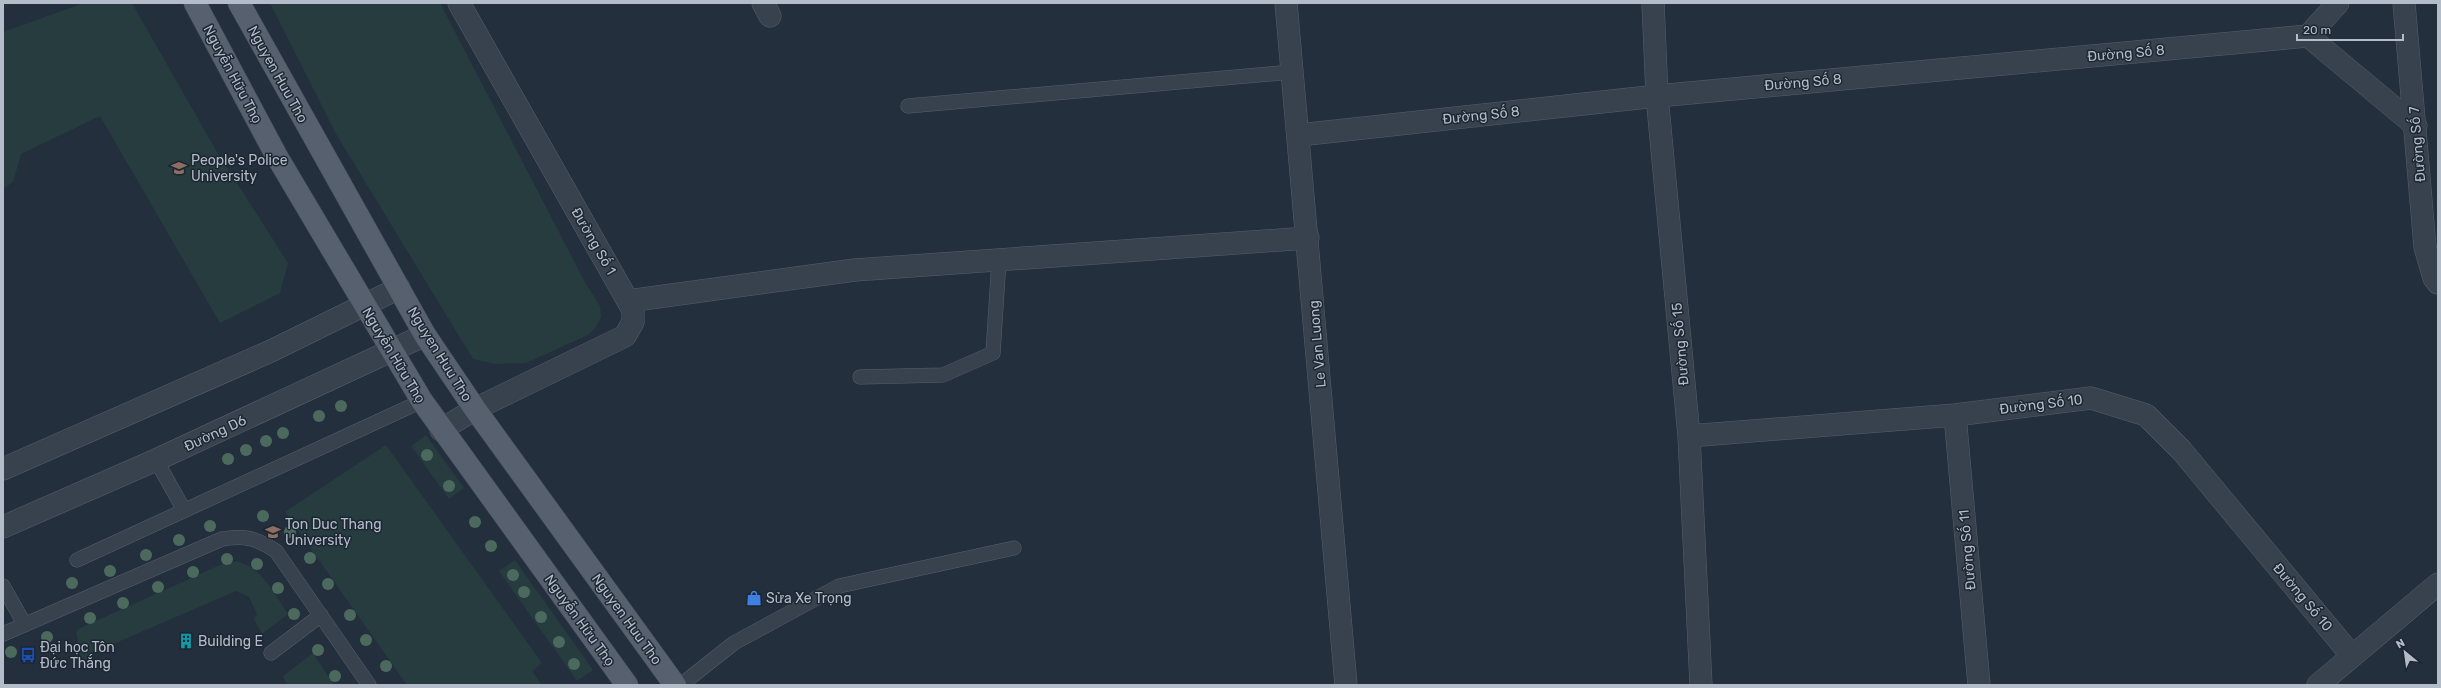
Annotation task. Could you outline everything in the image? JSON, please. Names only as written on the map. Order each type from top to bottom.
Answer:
[{"type":"main road","name":"Nguyễn Hữu Thọ","points":[[195,3],[276,155],[391,352],[422,401],[441,430],[627,685]]},
{"type":"main road","name":"Nguyen Huu Tho","points":[[239,3],[426,335],[475,409],[675,685]]},
{"type":"street","name":"Đường Số 1","points":[[459,3],[633,310],[633,322],[625,336],[475,409]]},
{"type":"street","name":"Le Van Luong","points":[[1286,3],[1299,135],[1346,685]]},
{"type":"street","name":"Đường Số 15","points":[[1653,3],[1657,96],[1689,436],[1701,685]]},
{"type":"street","points":[[2338,3],[2308,36],[2416,126]]},
{"type":"street","name":"Đường Số 7","points":[[2404,3],[2416,126],[2425,247],[2434,278],[2438,283]]},
{"type":"street","name":"Đường Số 8","points":[[1299,135],[1657,96],[2308,36]]},
{"type":"street","points":[[628,301],[855,270],[1308,238]]},
{"type":"street","points":[[3,469],[271,351],[399,288]]},
{"type":"street","name":"Đường D6","points":[[3,527],[156,460],[426,335]]},
{"type":"street","name":"Đường Số 10","points":[[1689,436],[1955,415],[2091,398],[2146,415],[2182,451],[2352,656]]},
{"type":"street","points":[[441,430],[475,409]]},
{"type":"street","name":"Đường Số 11","points":[[1955,415],[1979,685]]},
{"type":"street","points":[[2318,685],[2438,584]]},
{"type":"lane","points":[[908,106],[1292,72]]},
{"type":"lane","points":[[860,377],[943,375],[993,353],[999,260]]},
{"type":"lane","points":[[77,560],[422,401]]},
{"type":"lane","points":[[156,460],[184,510]]},
{"type":"lane","points":[[3,634],[222,539],[240,536],[261,541],[276,551],[369,685]]},
{"type":"lane","points":[[681,685],[734,643],[839,586],[1014,548]]},
{"type":"lane","points":[[3,586],[25,625]]},
{"type":"lane","points":[[271,653],[321,616]]},
{"type":"green space","name":"People's Police University","points":[[84,3],[132,3],[217,152],[288,263],[280,293],[220,323],[100,116],[21,154],[13,182],[3,189],[3,32]]},
{"type":"green space","points":[[270,3],[440,3],[586,284],[600,306],[601,317],[596,327],[588,335],[526,363],[495,364],[473,359],[336,134]]},
{"type":"green space","points":[[426,435],[464,488],[449,499],[411,446]]},
{"type":"green space","points":[[386,445],[542,663],[532,671],[542,685],[407,685],[285,512]]},
{"type":"green space","points":[[515,560],[593,670],[577,681],[499,571]]},
{"type":"green space","points":[[236,561],[245,564],[260,575],[272,589],[288,614],[262,634],[254,619],[257,614],[249,597],[236,591],[90,654],[78,672],[80,654],[76,630],[220,565]]},
{"type":"green space","points":[[313,653],[334,685],[287,685],[283,676]]},
{"type":"place","name":"People's Police University","points":[[179,168]]},
{"type":"place","name":"Ton Duc Thang University","points":[[273,532]]},
{"type":"place","name":"Sửa Xe Trọng","points":[[754,598]]},
{"type":"place","name":"Building E","points":[[186,641]]},
{"type":"place","name":"Đại học Tôn Đức Thắng","points":[[28,655]]}]
